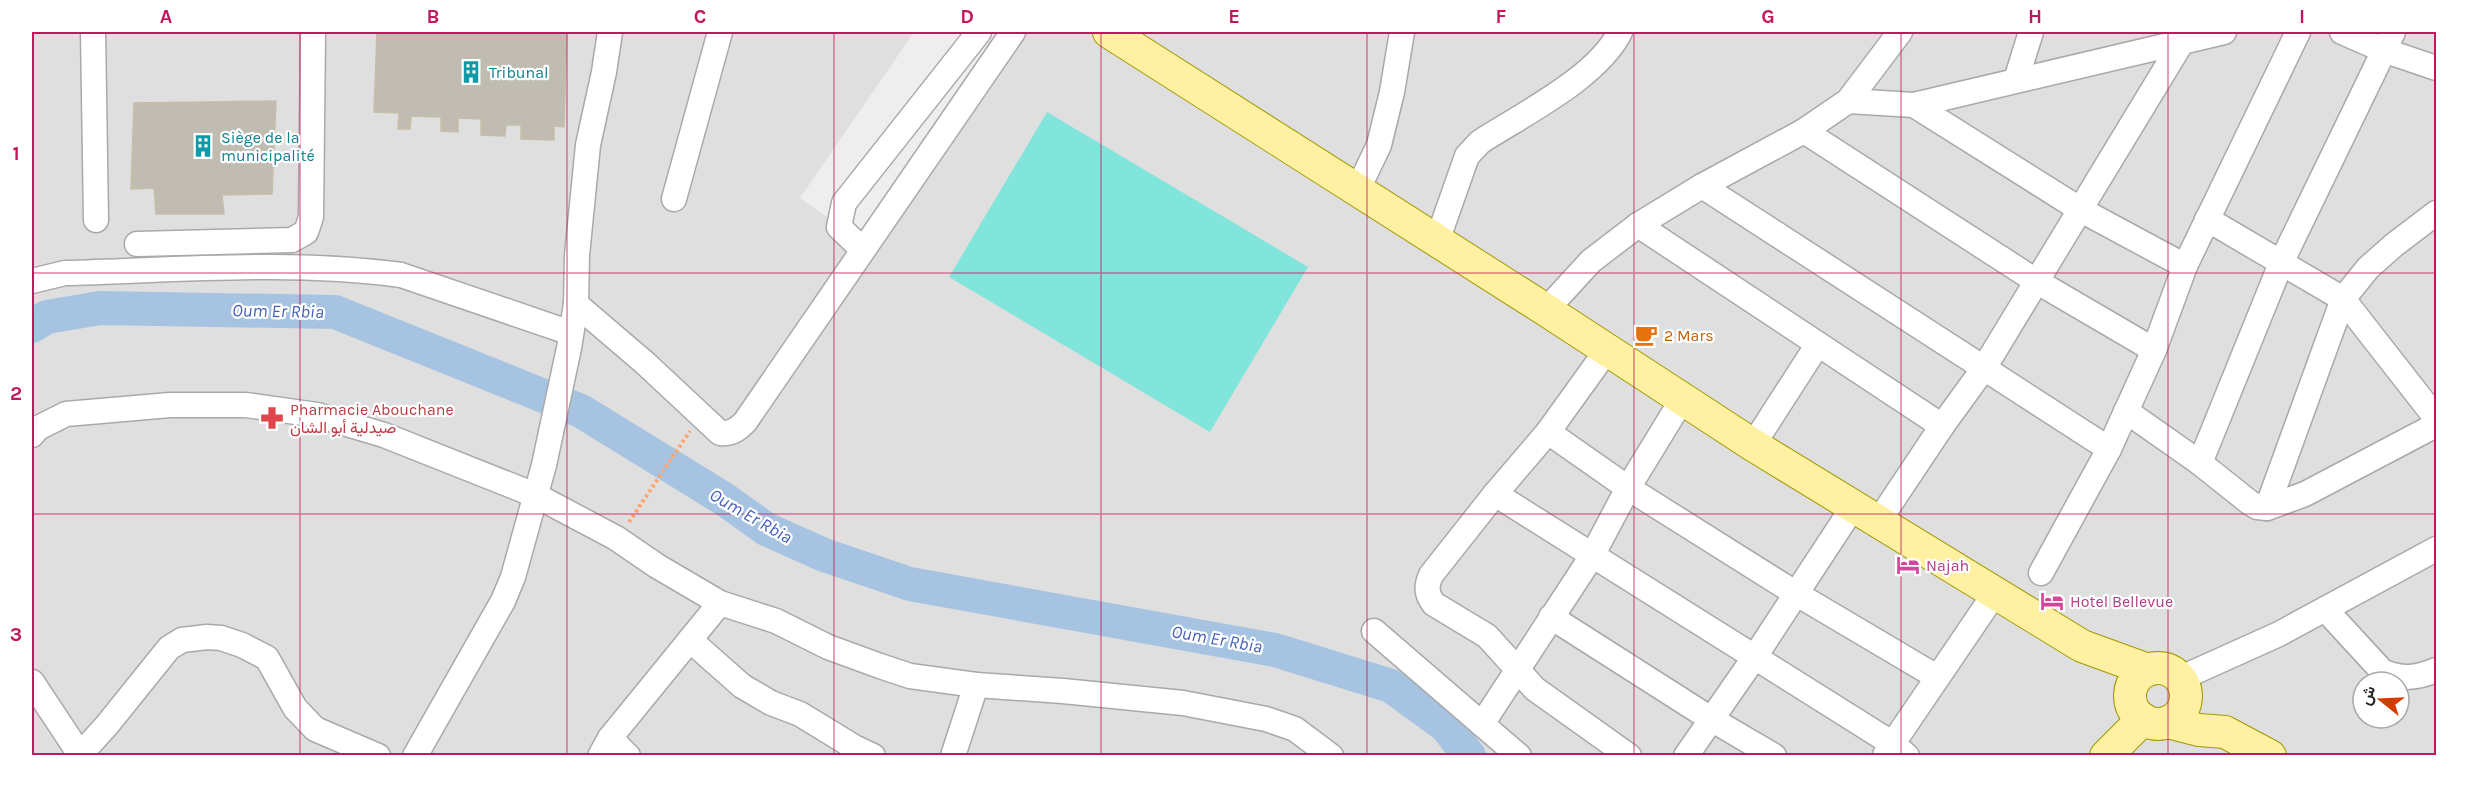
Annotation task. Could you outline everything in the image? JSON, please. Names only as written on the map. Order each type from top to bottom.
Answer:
[{"type":"main road","points":[[1110,32],[1753,445],[2082,646],[2148,670],[2165,669],[2181,682],[2244,747]]},
{"type":"main road","points":[[2082,646],[2147,713],[2244,747]]},
{"type":"main road","points":[[2147,713],[2134,681],[2148,670]]},
{"type":"main road","points":[[2147,713],[2175,718],[2184,703],[2181,682]]},
{"type":"main road","points":[[2106,756],[2147,713]]},
{"type":"street","points":[[93,32],[96,220]]},
{"type":"street","points":[[137,244],[292,240],[306,232],[311,217],[313,32]]},
{"type":"street","points":[[415,756],[503,602],[513,577],[544,465],[576,304],[588,145],[610,32]]},
{"type":"street","points":[[674,199],[720,32]]},
{"type":"street","points":[[864,250],[839,227],[844,203],[979,32]]},
{"type":"street","points":[[576,304],[645,363],[720,433],[727,434],[737,430],[745,422],[1013,32]]},
{"type":"street","points":[[1358,191],[1379,145],[1392,92],[1402,32]]},
{"type":"street","points":[[1437,241],[1467,156],[1479,142],[1584,74],[1609,51],[1620,32]]},
{"type":"street","points":[[1546,310],[1591,261],[1638,225],[1702,186],[1804,131],[1848,101],[1900,32]]},
{"type":"street","points":[[2016,80],[2031,32]]},
{"type":"street","points":[[2118,56],[2126,32]]},
{"type":"street","points":[[1848,101],[1914,105],[2118,56],[2186,36],[2224,32]]},
{"type":"street","points":[[2041,573],[2109,449],[2154,350],[2185,266],[2206,219],[2298,32]]},
{"type":"street","points":[[2342,32],[2388,41],[2436,68]]},
{"type":"street","points":[[1686,756],[1754,658],[1794,593],[1942,426],[1984,368],[2186,36]]},
{"type":"street","points":[[2200,463],[2282,261],[2388,41]]},
{"type":"street","points":[[1914,105],[2081,210],[2185,266]]},
{"type":"street","points":[[1804,131],[2036,281],[2154,350]]},
{"type":"street","points":[[1702,186],[2109,449]]},
{"type":"street","points":[[2267,508],[2343,299],[2368,268],[2436,213]]},
{"type":"street","points":[[2206,219],[2282,261],[2343,299],[2436,418]]},
{"type":"street","points":[[1638,225],[1942,426]]},
{"type":"street","points":[[32,281],[65,273],[306,267],[376,272],[401,275],[570,341]]},
{"type":"street","points":[[1753,445],[1818,344]]},
{"type":"street","points":[[1607,350],[1548,432],[1431,574],[1427,591],[1434,604],[1487,636],[1535,689],[1629,756]]},
{"type":"street","points":[[1482,724],[1592,556],[1628,488],[1683,398]]},
{"type":"street","points":[[32,435],[38,428],[66,414],[170,405],[246,405],[317,415],[384,435],[535,495],[616,538],[657,566],[720,603],[776,621],[828,647],[910,676],[976,685],[1184,703],[1266,718],[1295,729],[1331,756]]},
{"type":"street","points":[[2127,411],[2200,463],[2249,502],[2257,507],[2267,508],[2305,494],[2436,425]]},
{"type":"street","points":[[1548,432],[1628,488],[1794,593],[1937,677]]},
{"type":"street","points":[[1495,494],[1754,658],[1895,752],[1937,677],[1995,593]]},
{"type":"street","points":[[2181,682],[2279,634],[2436,549]]},
{"type":"street","points":[[628,756],[605,747],[720,603]]},
{"type":"street","points":[[2325,609],[2382,671],[2408,679],[2436,670]]},
{"type":"street","points":[[1551,617],[1711,719],[1774,756]]},
{"type":"street","points":[[1374,631],[1520,756]]},
{"type":"street","points":[[32,682],[80,755],[169,648],[182,640],[221,638],[242,645],[267,658],[295,708],[315,729],[378,756]]},
{"type":"street","points":[[690,640],[742,686],[771,703],[800,714],[873,756]]},
{"type":"street","points":[[953,756],[976,685]]},
{"type":"path","points":[[616,538],[646,499],[688,433]]},
{"type":"shaded area","points":[[32,32],[2436,32],[2436,755],[32,755]]},
{"type":"shaded area","points":[[914,32],[1002,32],[857,238],[800,198]]},
{"type":"shaded area","points":[[1047,112],[1308,267],[1210,432],[949,277]]},
{"type":"building","name":"Tribunal","points":[[377,32],[567,32],[564,127],[554,126],[554,140],[521,139],[521,125],[506,125],[505,136],[481,135],[481,119],[458,118],[458,132],[441,131],[441,117],[411,116],[410,129],[398,129],[399,113],[374,112]]},
{"type":"building","name":"Siège de la municipalité","points":[[276,101],[272,194],[222,195],[224,214],[156,214],[154,188],[131,189],[134,103]]},
{"type":"waterway","name":"Oum Er Rbia","points":[[32,326],[47,317],[100,308],[335,312],[581,411],[724,499],[766,529],[824,555],[910,584],[1275,650],[1391,686],[1446,726],[1469,756]]},
{"type":"place","name":"Tribunal","points":[[471,72]]},
{"type":"place","name":"Siège de la municipalité","points":[[203,146]]},
{"type":"place","name":"2 Mars","points":[[1646,335]]},
{"type":"place","name":"Pharmacie Abouchane صيدلية أبو الشان","points":[[272,418]]},
{"type":"place","name":"Najah","points":[[1908,565]]},
{"type":"place","name":"Hotel Bellevue","points":[[2052,601]]}]
